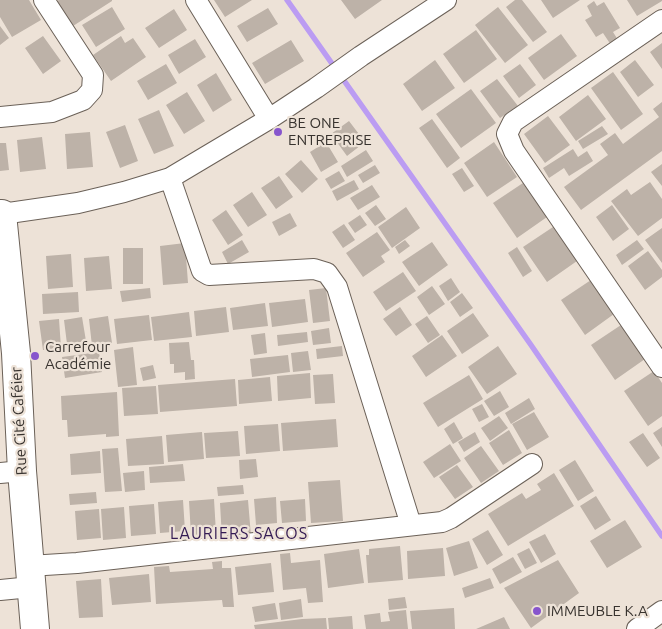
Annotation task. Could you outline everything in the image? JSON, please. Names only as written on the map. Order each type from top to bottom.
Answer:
[{"type":"street","points":[[0,117],[52,112],[83,100],[92,90],[93,75],[44,0]]},
{"type":"street","points":[[196,0],[269,119]]},
{"type":"street","points":[[1,214],[78,203],[170,178],[269,119],[446,0]]},
{"type":"street","points":[[662,20],[513,122],[507,134],[514,151],[662,367]]},
{"type":"street","points":[[170,178],[202,271],[209,275],[314,269],[327,273],[337,287],[412,525]]},
{"type":"street","name":"Rue Cité Caféier","points":[[1,214],[8,354],[11,472],[30,577],[35,629]]},
{"type":"street","points":[[0,590],[30,577],[77,563],[442,522],[451,518],[532,464]]},
{"type":"street","points":[[637,629],[662,611]]},
{"type":"building","points":[[0,0],[29,0],[41,20],[12,37],[0,17]]},
{"type":"building","points":[[214,0],[252,0],[225,17]]},
{"type":"building","points":[[341,0],[382,0],[355,19]]},
{"type":"building","points":[[515,0],[522,0],[547,32],[533,42],[506,7]]},
{"type":"building","points":[[541,0],[580,0],[553,18]]},
{"type":"building","points":[[627,0],[662,0],[662,1],[637,16]]},
{"type":"building","points":[[57,1],[112,1],[73,26]]},
{"type":"building","points":[[594,1],[597,6],[604,2],[620,28],[613,32],[618,40],[611,45],[603,33],[596,37],[585,20],[592,16],[587,6]]},
{"type":"building","points":[[112,7],[125,29],[96,47],[82,25]]},
{"type":"building","points":[[498,7],[528,45],[505,63],[475,25]]},
{"type":"building","points":[[268,8],[278,24],[247,42],[237,26]]},
{"type":"building","points":[[174,9],[187,30],[159,48],[145,28]]},
{"type":"building","points":[[0,26],[9,38],[0,45]]},
{"type":"building","points":[[476,30],[497,59],[464,83],[443,54]]},
{"type":"building","points":[[561,34],[577,56],[544,80],[528,58]]},
{"type":"building","points":[[43,36],[61,61],[43,74],[25,48]]},
{"type":"building","points":[[121,36],[125,43],[133,38],[146,57],[111,81],[93,55]]},
{"type":"building","points":[[195,39],[206,57],[179,74],[168,55]]},
{"type":"building","points":[[291,40],[304,61],[265,84],[252,63]]},
{"type":"building","points":[[662,43],[662,69],[650,52]]},
{"type":"building","points":[[435,60],[455,88],[422,111],[403,84]]},
{"type":"building","points":[[635,60],[654,85],[638,97],[620,72]]},
{"type":"building","points":[[166,64],[177,83],[148,100],[137,81]]},
{"type":"building","points":[[520,64],[536,85],[519,98],[503,76]]},
{"type":"building","points":[[613,72],[643,114],[621,130],[591,88]]},
{"type":"building","points":[[216,73],[232,100],[213,112],[197,85]]},
{"type":"building","points":[[497,79],[518,106],[500,118],[480,91]]},
{"type":"building","points":[[471,89],[496,123],[461,148],[436,114]]},
{"type":"building","points":[[187,92],[205,121],[184,134],[166,105]]},
{"type":"building","points":[[588,95],[606,119],[576,141],[559,117]]},
{"type":"building","points":[[662,102],[662,151],[581,210],[564,187],[608,155],[600,144],[615,133],[623,144],[659,117],[653,109]]},
{"type":"building","points":[[159,110],[174,146],[154,154],[138,119]]},
{"type":"building","points":[[548,116],[570,145],[545,163],[524,134]]},
{"type":"building","points":[[432,119],[460,158],[447,168],[419,128]]},
{"type":"building","points":[[349,121],[365,142],[347,156],[331,134]]},
{"type":"building","points":[[125,125],[138,161],[120,168],[106,132]]},
{"type":"building","points":[[602,126],[608,134],[583,149],[578,141]]},
{"type":"building","points":[[90,132],[93,167],[67,169],[65,134]]},
{"type":"building","points":[[42,137],[46,169],[20,172],[17,140]]},
{"type":"building","points":[[326,142],[338,162],[321,172],[310,152]]},
{"type":"building","points":[[494,142],[517,177],[487,197],[464,163]]},
{"type":"building","points":[[0,143],[6,143],[9,170],[0,171]]},
{"type":"building","points":[[573,149],[578,157],[587,151],[593,161],[569,176],[564,168],[549,178],[543,168]]},
{"type":"building","points":[[366,150],[373,161],[347,177],[341,166]]},
{"type":"building","points":[[301,160],[318,179],[302,193],[285,174]]},
{"type":"building","points":[[662,164],[662,186],[651,172]]},
{"type":"building","points":[[375,165],[380,173],[363,183],[358,175]]},
{"type":"building","points":[[462,168],[474,186],[464,192],[452,174]]},
{"type":"building","points":[[339,171],[345,181],[331,189],[325,179]]},
{"type":"building","points":[[279,176],[293,197],[276,209],[261,188]]},
{"type":"building","points":[[354,180],[359,189],[337,201],[332,191]]},
{"type":"building","points":[[650,182],[662,199],[662,218],[638,236],[611,201],[627,189],[631,195]]},
{"type":"building","points":[[523,183],[547,217],[517,238],[493,203]]},
{"type":"building","points":[[372,185],[380,197],[358,210],[350,198]]},
{"type":"building","points":[[252,192],[267,215],[248,227],[233,205]]},
{"type":"building","points":[[376,205],[386,219],[375,226],[365,213]]},
{"type":"building","points":[[612,205],[629,229],[613,241],[596,217]]},
{"type":"building","points":[[406,207],[420,228],[392,248],[378,227]]},
{"type":"building","points":[[226,210],[243,235],[228,245],[212,220]]},
{"type":"building","points":[[290,213],[297,226],[279,236],[272,222]]},
{"type":"building","points":[[360,215],[367,225],[355,233],[348,223]]},
{"type":"building","points":[[344,224],[355,240],[343,248],[332,232]]},
{"type":"building","points":[[553,227],[577,261],[547,282],[523,247]]},
{"type":"building","points":[[662,228],[662,263],[645,240]]},
{"type":"building","points":[[377,232],[390,250],[381,256],[385,262],[363,277],[346,253]]},
{"type":"building","points":[[242,240],[249,252],[228,264],[222,252]]},
{"type":"building","points":[[405,240],[410,246],[399,254],[395,247]]},
{"type":"building","points":[[637,240],[644,249],[622,265],[616,255]]},
{"type":"building","points":[[432,242],[448,265],[419,286],[402,262]]},
{"type":"building","points":[[185,243],[188,283],[163,285],[160,246]]},
{"type":"building","points":[[517,247],[532,271],[523,277],[508,253]]},
{"type":"building","points":[[123,248],[143,248],[143,284],[123,284]]},
{"type":"building","points":[[648,251],[662,270],[662,277],[645,290],[628,266]]},
{"type":"building","points":[[71,254],[73,287],[48,289],[46,256]]},
{"type":"building","points":[[109,256],[112,289],[86,291],[84,258]]},
{"type":"building","points":[[403,272],[416,291],[386,311],[373,292]]},
{"type":"building","points":[[451,278],[460,292],[448,301],[439,286]]},
{"type":"building","points":[[591,280],[614,314],[585,335],[561,300]]},
{"type":"building","points":[[432,286],[445,304],[429,315],[417,297]]},
{"type":"building","points":[[150,288],[151,298],[122,302],[120,291]]},
{"type":"building","points":[[326,288],[330,321],[313,323],[309,290]]},
{"type":"building","points":[[78,292],[79,312],[43,314],[42,294]]},
{"type":"building","points":[[462,293],[473,308],[460,317],[450,302]]},
{"type":"building","points":[[305,299],[308,322],[272,327],[269,303]]},
{"type":"building","points":[[265,303],[268,326],[233,330],[230,308]]},
{"type":"building","points":[[226,307],[229,332],[196,336],[194,311]]},
{"type":"building","points":[[400,307],[412,325],[396,336],[383,319]]},
{"type":"building","points":[[189,312],[192,337],[154,341],[151,317]]},
{"type":"building","points":[[473,313],[489,336],[462,354],[447,331]]},
{"type":"building","points":[[149,315],[152,340],[117,344],[114,319]]},
{"type":"building","points":[[108,316],[112,343],[92,346],[89,319]]},
{"type":"building","points":[[427,316],[440,335],[428,343],[415,324]]},
{"type":"building","points":[[82,317],[86,341],[67,344],[64,320]]},
{"type":"building","points":[[59,319],[61,348],[43,350],[39,321]]},
{"type":"building","points":[[621,325],[645,359],[615,380],[591,345]]},
{"type":"building","points":[[329,328],[331,343],[313,345],[311,331]]},
{"type":"building","points":[[307,332],[308,342],[278,346],[277,335]]},
{"type":"building","points":[[265,333],[267,353],[254,355],[251,335]]},
{"type":"building","points":[[442,335],[457,356],[426,377],[412,356]]},
{"type":"building","points":[[189,342],[191,360],[194,360],[195,379],[185,380],[185,372],[174,373],[174,364],[170,364],[169,343]]},
{"type":"building","points":[[342,346],[343,356],[317,359],[316,349]]},
{"type":"building","points":[[498,346],[517,374],[487,394],[468,367]]},
{"type":"building","points":[[133,347],[137,385],[118,387],[114,350]]},
{"type":"building","points":[[308,351],[311,370],[293,372],[291,353]]},
{"type":"building","points":[[99,352],[102,372],[65,378],[62,357]]},
{"type":"building","points":[[288,355],[290,372],[252,377],[250,359]]},
{"type":"building","points":[[153,365],[156,378],[143,381],[140,368]]},
{"type":"building","points":[[654,371],[662,383],[662,416],[648,426],[624,391]]},
{"type":"building","points":[[310,373],[311,398],[278,401],[277,376]]},
{"type":"building","points":[[333,374],[335,403],[315,404],[313,375]]},
{"type":"building","points":[[469,375],[483,399],[438,427],[423,403]]},
{"type":"building","points":[[270,377],[272,401],[239,404],[238,380]]},
{"type":"building","points":[[235,379],[237,406],[160,412],[158,385]]},
{"type":"building","points":[[156,386],[158,414],[124,416],[122,388]]},
{"type":"building","points":[[500,391],[509,407],[494,416],[484,401]]},
{"type":"building","points":[[117,392],[119,436],[106,437],[106,434],[68,437],[67,420],[62,420],[61,396]]},
{"type":"building","points":[[529,398],[535,409],[511,424],[505,413]]},
{"type":"building","points":[[482,404],[489,417],[479,422],[472,409]]},
{"type":"building","points":[[534,412],[549,437],[527,450],[512,424]]},
{"type":"building","points":[[499,416],[508,428],[490,441],[481,428]]},
{"type":"building","points":[[336,419],[338,447],[283,451],[281,423]]},
{"type":"building","points":[[454,422],[463,438],[453,444],[444,429]]},
{"type":"building","points":[[278,424],[280,451],[246,454],[244,426]]},
{"type":"building","points":[[662,427],[662,447],[653,433]]},
{"type":"building","points":[[509,430],[522,453],[503,465],[489,443]]},
{"type":"building","points":[[238,431],[240,456],[206,458],[204,433]]},
{"type":"building","points":[[202,432],[204,459],[168,462],[166,435]]},
{"type":"building","points":[[475,432],[480,442],[464,452],[458,442]]},
{"type":"building","points":[[643,433],[660,458],[647,467],[629,442]]},
{"type":"building","points":[[162,436],[164,464],[128,466],[126,439]]},
{"type":"building","points":[[450,444],[461,461],[434,478],[423,462]]},
{"type":"building","points":[[481,446],[499,471],[481,483],[464,458]]},
{"type":"building","points":[[118,448],[122,491],[105,492],[102,449]]},
{"type":"building","points":[[100,451],[101,473],[71,475],[70,454]]},
{"type":"building","points":[[256,459],[258,477],[240,479],[239,460]]},
{"type":"building","points":[[575,460],[594,491],[578,501],[559,470]]},
{"type":"building","points":[[183,464],[185,481],[150,483],[149,467]]},
{"type":"building","points":[[457,465],[473,487],[455,499],[439,477]]},
{"type":"building","points":[[144,471],[145,490],[125,492],[123,473]]},
{"type":"building","points":[[554,473],[574,506],[508,546],[488,514],[522,493],[526,499],[541,490],[537,484]]},
{"type":"building","points":[[340,480],[343,521],[311,523],[308,482]]},
{"type":"building","points":[[243,485],[244,494],[218,496],[217,487]]},
{"type":"building","points":[[96,492],[97,503],[70,505],[69,494]]},
{"type":"building","points":[[596,496],[611,520],[595,530],[580,506]]},
{"type":"building","points":[[276,497],[277,523],[256,525],[254,499]]},
{"type":"building","points":[[214,499],[216,533],[191,535],[189,501]]},
{"type":"building","points":[[305,499],[306,521],[282,523],[280,501]]},
{"type":"building","points":[[183,500],[185,531],[160,533],[158,502]]},
{"type":"building","points":[[248,500],[251,536],[222,539],[220,503]]},
{"type":"building","points":[[154,504],[156,534],[131,536],[129,506]]},
{"type":"building","points":[[124,507],[126,538],[103,540],[101,509]]},
{"type":"building","points":[[99,509],[101,538],[77,540],[75,511]]},
{"type":"building","points":[[625,520],[642,547],[607,568],[590,541]]},
{"type":"building","points":[[488,530],[503,555],[487,565],[472,539]]},
{"type":"building","points":[[545,534],[556,554],[541,563],[529,542]]},
{"type":"building","points":[[469,541],[478,568],[454,576],[446,548]]},
{"type":"building","points":[[400,546],[403,580],[368,583],[366,555],[369,555],[369,549]]},
{"type":"building","points":[[443,548],[445,576],[408,579],[407,551]]},
{"type":"building","points":[[529,548],[537,563],[525,569],[517,554]]},
{"type":"building","points":[[359,549],[364,583],[328,588],[324,554]]},
{"type":"building","points":[[290,553],[291,563],[320,560],[323,602],[308,603],[306,588],[283,590],[280,554]]},
{"type":"building","points":[[513,557],[522,572],[500,584],[492,569]]},
{"type":"building","name":"IMMEUBLE K.A","points":[[558,560],[579,593],[531,628],[504,588]]},
{"type":"building","points":[[222,561],[222,568],[231,568],[234,607],[223,607],[222,600],[156,604],[154,567],[169,566],[170,572],[213,569],[212,562]]},
{"type":"building","points":[[271,563],[274,592],[238,595],[235,567]]},
{"type":"building","points":[[149,574],[151,602],[112,605],[109,578]]},
{"type":"building","points":[[490,578],[494,588],[465,598],[462,588]]},
{"type":"building","points":[[101,579],[103,617],[79,618],[76,581]]},
{"type":"building","points":[[405,597],[407,608],[389,610],[388,599]]},
{"type":"building","points":[[301,599],[303,617],[281,620],[279,603]]},
{"type":"building","points":[[275,603],[278,619],[255,622],[252,607]]},
{"type":"building","points":[[454,608],[455,629],[412,629],[410,611]]},
{"type":"building","points":[[406,610],[408,629],[366,629],[364,615],[380,613],[381,622],[390,621],[388,612]]},
{"type":"building","points":[[352,616],[353,629],[329,629],[328,618]]},
{"type":"building","points":[[504,617],[510,629],[476,629]]},
{"type":"building","points":[[326,618],[327,629],[255,629],[254,625],[302,619]]},
{"type":"waterway","points":[[287,0],[531,345],[662,536]]},
{"type":"place","name":"BE ONE ENTREPRISE","points":[[278,132]]},
{"type":"place","name":"Carrefour Académie","points":[[35,356]]},
{"type":"place","name":"IMMEUBLE K.A","points":[[537,611]]},
{"type":"district","name":"LAURIERS SACOS","points":[[239,534]]}]
